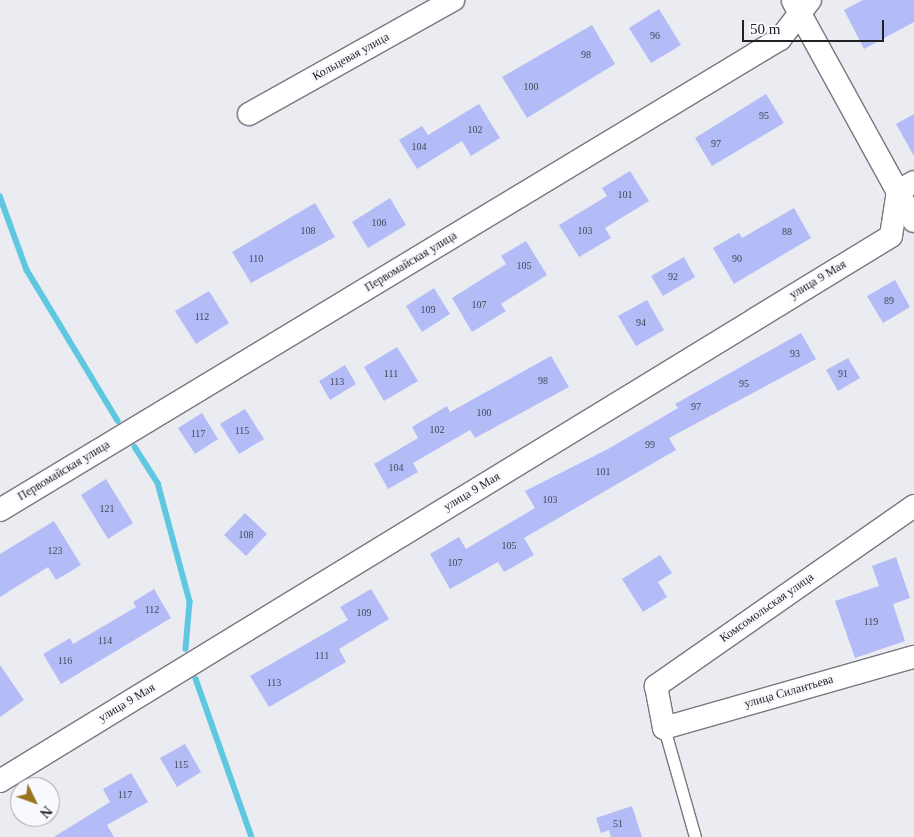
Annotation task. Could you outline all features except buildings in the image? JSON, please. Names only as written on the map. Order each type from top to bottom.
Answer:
[{"type":"street","name":"Кольцевая улица","points":[[249,114],[453,0]]},
{"type":"street","points":[[801,4],[906,187],[914,221]]},
{"type":"street","name":"Первомайская улица","points":[[0,510],[780,39],[801,4]]},
{"type":"street","name":"улица 9 Мая","points":[[0,781],[891,236],[906,187]]},
{"type":"street","name":"Комсомольская улица","points":[[664,728],[656,686],[914,506]]},
{"type":"street","name":"улица Силантьева","points":[[664,728],[914,657]]},
{"type":"lane","points":[[664,728],[696,837]]},
{"type":"waterway","points":[[0,196],[27,270],[118,421]]},
{"type":"waterway","points":[[135,447],[158,483],[190,602],[186,649]]},
{"type":"waterway","points":[[196,679],[252,837]]}]
